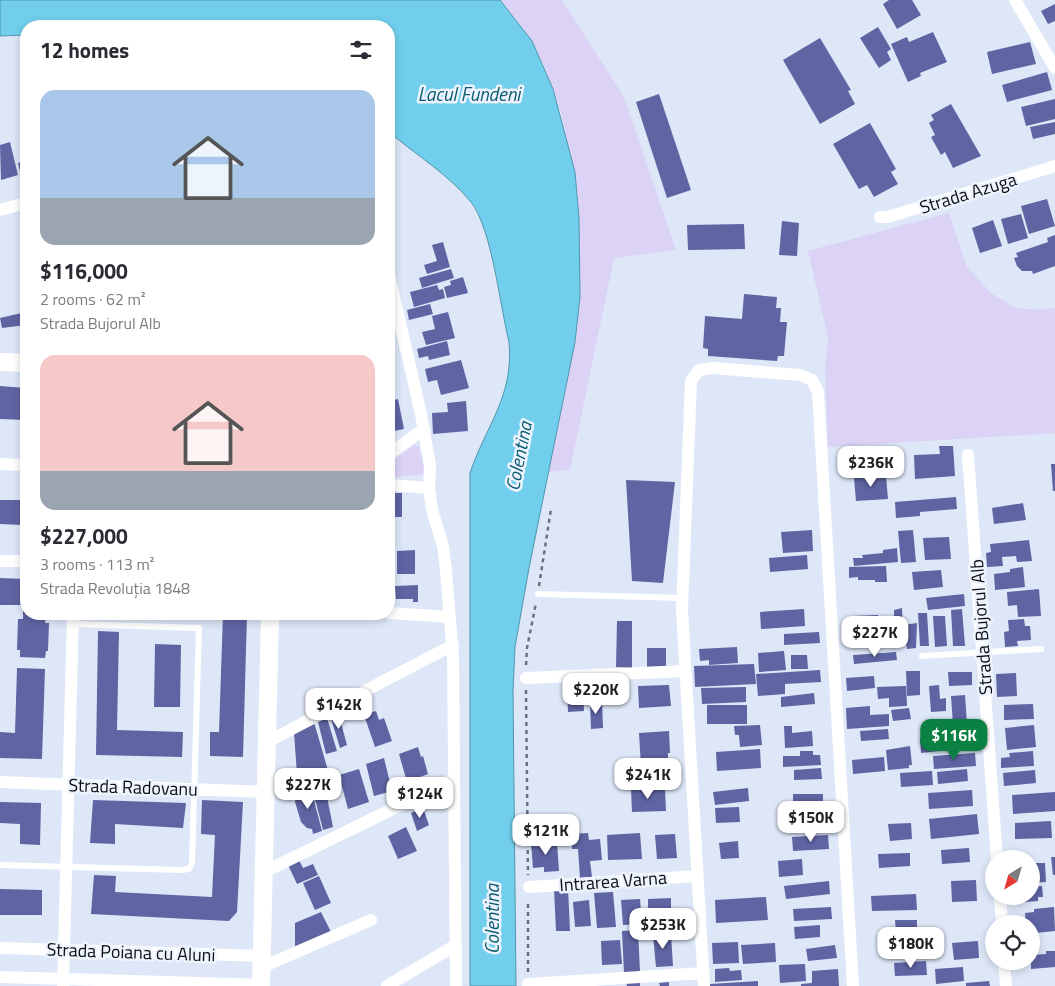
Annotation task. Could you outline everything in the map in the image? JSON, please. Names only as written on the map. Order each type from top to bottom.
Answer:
[{"type":"street","points":[[1015,0],[1055,68]]},
{"type":"street","name":"Strada Azuga","points":[[880,217],[888,217],[1055,166]]},
{"type":"street","points":[[0,210],[20,205]]},
{"type":"street","points":[[395,301],[424,429],[430,466],[429,488],[435,524],[443,546],[453,645],[456,986]]},
{"type":"street","points":[[0,362],[20,362]]},
{"type":"street","points":[[528,984],[704,980],[682,604],[691,381],[699,370],[712,368],[800,375],[812,380],[818,392],[853,986]]},
{"type":"street","points":[[395,450],[424,429]]},
{"type":"street","name":"Strada Bujorul Alb","points":[[968,455],[996,850]]},
{"type":"street","points":[[0,464],[20,465]]},
{"type":"street","points":[[395,485],[429,488]]},
{"type":"street","points":[[0,560],[20,561]]},
{"type":"street","points":[[395,613],[450,617]]},
{"type":"street","points":[[64,982],[73,620]]},
{"type":"street","points":[[261,985],[270,620]]},
{"type":"street","points":[[267,742],[453,645]]},
{"type":"street","points":[[526,678],[685,671]]},
{"type":"street","points":[[264,872],[454,778]]},
{"type":"street","name":"Strada Radovanu","points":[[0,782],[266,792]]},
{"type":"street","name":"Intrarea Varna","points":[[528,887],[698,876]]},
{"type":"street","points":[[262,961],[371,920]]},
{"type":"street","points":[[387,986],[456,945]]},
{"type":"street","name":"Strada Poiana cu Aluni","points":[[0,948],[262,961]]},
{"type":"street","points":[[1005,970],[1006,986]]},
{"type":"street","name":"Strada Poiana cu Aluni","points":[[0,977],[64,982],[261,985]]},
{"type":"lane","points":[[538,594],[682,604]]},
{"type":"lane","points":[[0,864],[189,869],[192,863],[198,628],[87,620]]},
{"type":"lane","points":[[922,656],[1041,649]]},
{"type":"path","points":[[528,984],[527,648],[538,594],[551,508]]},
{"type":"shaded area","points":[[500,0],[562,0],[624,97],[676,250],[614,258],[570,470],[547,472],[575,342],[580,297],[578,193],[561,112],[543,63],[522,26]]},
{"type":"shaded area","points":[[949,213],[967,267],[992,294],[1016,308],[1038,310],[1055,308],[1055,433],[828,447],[825,368],[828,337],[808,251]]},
{"type":"shaded area","points":[[415,445],[419,447],[425,474],[395,477],[395,459]]},
{"type":"water","name":"Lacul Fundeni","points":[[0,0],[500,0],[532,41],[553,89],[575,172],[579,218],[580,297],[575,342],[529,568],[515,647],[513,691],[516,986],[470,986],[470,473],[503,395],[507,379],[509,342],[490,249],[478,214],[471,202],[452,182],[395,137],[395,20],[20,20],[20,35],[0,36]]},
{"type":"building","points":[[889,0],[912,0],[921,15],[897,29],[883,4]]},
{"type":"building","points":[[1055,4],[1055,21],[1048,24],[1041,11]]},
{"type":"building","points":[[878,27],[891,49],[887,52],[891,60],[879,68],[860,38]]},
{"type":"building","points":[[933,32],[947,62],[920,73],[921,76],[908,82],[891,44],[907,37],[909,42]]},
{"type":"building","points":[[820,38],[851,90],[848,91],[855,104],[820,124],[783,60]]},
{"type":"building","points":[[1030,42],[1036,64],[992,74],[987,52]]},
{"type":"building","points":[[1047,72],[1052,90],[1007,102],[1002,85]]},
{"type":"building","points":[[659,94],[691,190],[667,198],[636,102]]},
{"type":"building","points":[[1055,99],[1055,119],[1026,126],[1021,107]]},
{"type":"building","points":[[951,104],[981,156],[953,168],[945,152],[941,155],[931,137],[935,135],[929,123],[934,120],[931,115]]},
{"type":"building","points":[[1055,122],[1055,134],[1033,139],[1030,127]]},
{"type":"building","points":[[870,123],[896,169],[891,172],[898,184],[874,197],[867,185],[859,189],[833,144]]},
{"type":"building","points":[[10,142],[18,175],[1,180],[0,145]]},
{"type":"building","points":[[1047,199],[1055,226],[1029,234],[1021,206]]},
{"type":"building","points":[[1021,214],[1028,238],[1008,244],[1001,219]]},
{"type":"building","points":[[993,220],[1002,246],[980,253],[972,228]]},
{"type":"building","points":[[782,221],[799,223],[797,256],[779,255]]},
{"type":"building","points":[[744,224],[745,249],[688,250],[687,225]]},
{"type":"building","points":[[1055,235],[1055,266],[1033,274],[1032,271],[1022,271],[1017,266],[1014,258],[1018,257],[1016,253],[1048,242],[1047,238]]},
{"type":"building","points":[[443,242],[450,267],[427,274],[424,265],[437,261],[432,245]]},
{"type":"building","points":[[451,269],[454,278],[422,288],[419,278]]},
{"type":"building","points":[[463,277],[468,293],[447,298],[444,287],[451,285],[450,281]]},
{"type":"building","points":[[437,285],[439,290],[443,289],[445,298],[414,307],[410,292]]},
{"type":"building","points":[[744,294],[777,297],[776,308],[781,308],[780,322],[787,322],[784,356],[778,356],[777,361],[708,356],[708,349],[703,348],[705,316],[742,319]]},
{"type":"building","points":[[430,304],[433,314],[409,320],[407,310]]},
{"type":"building","points":[[448,312],[455,338],[426,345],[422,332],[435,329],[432,316]]},
{"type":"building","points":[[20,313],[20,326],[2,328],[0,318]]},
{"type":"building","points":[[447,341],[450,355],[429,360],[428,356],[419,358],[417,349]]},
{"type":"building","points":[[461,360],[469,388],[441,395],[437,380],[428,382],[425,369]]},
{"type":"building","points":[[0,386],[20,388],[20,420],[0,419]]},
{"type":"building","points":[[398,399],[404,429],[395,431],[395,400]]},
{"type":"building","points":[[466,401],[468,431],[433,434],[432,413],[448,412],[447,403]]},
{"type":"building","points":[[939,446],[953,446],[955,476],[915,479],[914,455],[940,454]]},
{"type":"building","points":[[1051,464],[1055,464],[1055,491],[1053,491]]},
{"type":"building","points":[[886,476],[888,499],[856,501],[854,478]]},
{"type":"building","points":[[626,480],[675,482],[663,583],[632,581]]},
{"type":"building","points":[[395,493],[402,493],[402,517],[395,517]]},
{"type":"building","points":[[956,497],[957,509],[920,512],[920,516],[896,518],[895,502]]},
{"type":"building","points":[[0,500],[20,500],[20,525],[0,524]]},
{"type":"building","points":[[1023,503],[1026,520],[994,524],[992,508]]},
{"type":"building","points":[[812,530],[813,551],[783,553],[781,532]]},
{"type":"building","points":[[913,530],[916,562],[901,563],[898,531]]},
{"type":"building","points":[[949,537],[951,559],[925,560],[923,538]]},
{"type":"building","points":[[1029,540],[1032,561],[1017,562],[1016,556],[1002,557],[1003,566],[987,567],[986,553],[991,552],[990,544]]},
{"type":"building","points":[[897,548],[898,562],[854,566],[853,558],[863,558],[862,555],[883,553],[883,550]]},
{"type":"building","points":[[415,550],[415,574],[397,574],[397,551]]},
{"type":"building","points":[[807,555],[808,569],[770,572],[769,558]]},
{"type":"building","points":[[886,566],[887,582],[858,580],[858,577],[849,578],[849,567]]},
{"type":"building","points":[[1023,567],[1025,587],[995,590],[994,574],[1010,572],[1010,569]]},
{"type":"building","points":[[941,570],[943,587],[914,590],[912,572]]},
{"type":"building","points":[[0,578],[20,579],[20,605],[0,605]]},
{"type":"building","points":[[418,585],[418,602],[413,602],[413,599],[396,599],[395,586]]},
{"type":"building","points":[[1039,589],[1041,616],[1018,617],[1017,605],[1008,606],[1007,592]]},
{"type":"building","points":[[964,594],[965,606],[928,610],[926,598]]},
{"type":"building","points":[[902,608],[903,632],[887,633],[886,618],[894,617],[894,610]]},
{"type":"building","points":[[804,609],[805,626],[761,629],[760,612]]},
{"type":"building","points":[[962,609],[965,646],[953,646],[951,610]]},
{"type":"building","points":[[918,613],[927,613],[929,646],[920,646]]},
{"type":"building","points":[[878,615],[879,633],[854,634],[854,616]]},
{"type":"building","points":[[933,616],[945,616],[947,646],[935,647]]},
{"type":"building","points":[[18,619],[45,620],[45,623],[49,623],[48,651],[46,651],[45,658],[20,657],[20,650],[17,650]]},
{"type":"building","points":[[1024,619],[1025,626],[1030,626],[1031,640],[1017,641],[1018,646],[1005,647],[1004,632],[1009,631],[1008,620]]},
{"type":"building","points":[[223,620],[247,620],[243,757],[210,756],[210,732],[219,732]]},
{"type":"building","points":[[617,621],[632,621],[632,668],[616,667]]},
{"type":"building","points":[[917,623],[916,648],[907,649],[904,625]]},
{"type":"building","points":[[98,631],[119,632],[117,730],[183,732],[182,757],[96,755]]},
{"type":"building","points":[[819,632],[820,643],[784,645],[784,634]]},
{"type":"building","points":[[155,644],[181,645],[180,707],[154,707]]},
{"type":"building","points":[[737,647],[738,663],[709,665],[709,660],[700,661],[699,649]]},
{"type":"building","points":[[647,648],[666,648],[666,668],[647,668]]},
{"type":"building","points":[[784,651],[786,670],[759,672],[758,653]]},
{"type":"building","points":[[896,652],[897,660],[854,664],[853,655]]},
{"type":"building","points":[[791,655],[807,655],[808,669],[791,669]]},
{"type":"building","points":[[754,664],[756,684],[695,687],[694,666]]},
{"type":"building","points":[[17,668],[45,669],[42,759],[0,758],[0,732],[15,733]]},
{"type":"building","points":[[820,670],[821,682],[785,684],[785,694],[758,696],[756,674]]},
{"type":"building","points":[[906,671],[920,671],[920,695],[907,696]]},
{"type":"building","points":[[948,672],[972,672],[972,685],[949,686]]},
{"type":"building","points":[[1016,673],[1017,696],[997,697],[996,674]]},
{"type":"building","points":[[874,676],[875,688],[847,691],[846,678]]},
{"type":"building","points":[[669,685],[671,706],[639,708],[638,686]]},
{"type":"building","points":[[939,685],[940,699],[946,698],[946,711],[931,712],[929,686]]},
{"type":"building","points":[[567,686],[583,686],[584,711],[568,712]]},
{"type":"building","points":[[906,686],[907,706],[889,707],[889,698],[878,699],[877,687]]},
{"type":"building","points":[[746,687],[746,702],[702,704],[701,688]]},
{"type":"building","points":[[814,693],[815,704],[781,707],[781,697]]},
{"type":"building","points":[[965,695],[967,724],[953,725],[951,696]]},
{"type":"building","points":[[602,700],[603,728],[591,729],[590,701]]},
{"type":"building","points":[[1033,704],[1034,719],[1004,720],[1004,705]]},
{"type":"building","points":[[707,705],[747,705],[747,724],[707,724]]},
{"type":"building","points":[[870,706],[870,715],[889,714],[889,726],[847,729],[846,708]]},
{"type":"building","points":[[909,708],[911,719],[893,721],[891,710]]},
{"type":"building","points":[[376,711],[379,720],[384,718],[392,741],[375,747],[364,715]]},
{"type":"building","points":[[338,712],[347,745],[340,748],[330,715]]},
{"type":"building","points":[[327,718],[337,751],[326,754],[318,722]]},
{"type":"building","points":[[314,722],[329,774],[298,789],[294,732]]},
{"type":"building","points":[[760,725],[762,745],[740,747],[739,735],[735,735],[734,726]]},
{"type":"building","points":[[1034,725],[1036,747],[1007,750],[1005,728]]},
{"type":"building","points":[[784,726],[792,726],[792,733],[812,731],[813,746],[785,748]]},
{"type":"building","points":[[888,729],[889,739],[861,741],[860,731]]},
{"type":"building","points":[[669,731],[670,753],[668,753],[668,764],[641,766],[639,733]]},
{"type":"building","points":[[973,734],[975,747],[921,753],[920,739]]},
{"type":"building","points":[[910,746],[912,765],[909,765],[909,768],[888,770],[886,750]]},
{"type":"building","points":[[418,747],[421,757],[423,756],[428,774],[407,782],[399,754]]},
{"type":"building","points":[[760,749],[761,768],[717,771],[716,752]]},
{"type":"building","points":[[800,751],[813,751],[813,755],[820,755],[821,765],[783,767],[783,756],[800,756]]},
{"type":"building","points":[[1033,751],[1034,766],[1001,768],[1001,758],[1010,757],[1009,753]]},
{"type":"building","points":[[975,753],[976,766],[934,769],[933,756]]},
{"type":"building","points":[[884,757],[885,771],[853,774],[852,760]]},
{"type":"building","points":[[384,758],[392,791],[374,796],[366,764]]},
{"type":"building","points":[[821,768],[822,779],[794,780],[794,770]]},
{"type":"building","points":[[359,769],[369,802],[348,809],[339,775]]},
{"type":"building","points":[[967,769],[968,781],[938,784],[937,772]]},
{"type":"building","points":[[1035,770],[1036,783],[1004,786],[1003,773]]},
{"type":"building","points":[[932,771],[933,785],[901,787],[900,773]]},
{"type":"building","points":[[324,782],[333,827],[323,830],[312,787]]},
{"type":"building","points":[[310,785],[322,831],[313,834],[312,829],[307,828],[301,822],[295,802],[297,792]]},
{"type":"building","points":[[665,788],[666,811],[632,812],[631,789]]},
{"type":"building","points":[[748,788],[749,801],[715,805],[713,792]]},
{"type":"building","points":[[972,790],[973,806],[929,809],[928,793]]},
{"type":"building","points":[[1055,792],[1055,811],[1013,814],[1012,795]]},
{"type":"building","points":[[793,794],[823,794],[823,810],[793,810]]},
{"type":"building","points":[[93,800],[186,803],[183,828],[115,824],[115,844],[90,843]]},
{"type":"building","points":[[202,800],[243,802],[237,912],[229,921],[91,914],[94,875],[116,876],[115,892],[212,897],[215,835],[201,834]]},
{"type":"building","points":[[0,802],[41,803],[40,845],[20,844],[20,824],[0,823]]},
{"type":"building","points":[[739,807],[740,822],[716,823],[715,808]]},
{"type":"building","points":[[423,808],[429,825],[417,831],[411,813]]},
{"type":"building","points":[[823,812],[824,824],[787,825],[787,813]]},
{"type":"building","points":[[977,814],[979,834],[931,839],[929,819]]},
{"type":"building","points":[[1051,821],[1052,838],[1015,839],[1015,823]]},
{"type":"building","points":[[911,823],[912,839],[890,841],[888,824]]},
{"type":"building","points":[[406,827],[417,851],[398,859],[388,836]]},
{"type":"building","points":[[588,833],[589,840],[600,839],[602,860],[590,861],[592,877],[580,878],[578,849],[572,849],[571,834]]},
{"type":"building","points":[[640,833],[642,859],[608,860],[607,835]]},
{"type":"building","points":[[675,834],[677,858],[657,859],[655,835]]},
{"type":"building","points":[[828,835],[829,849],[793,851],[792,837]]},
{"type":"building","points":[[738,841],[739,858],[721,859],[719,843]]},
{"type":"building","points":[[557,842],[559,871],[544,872],[544,867],[533,868],[531,843]]},
{"type":"building","points":[[969,848],[970,862],[942,864],[941,850]]},
{"type":"building","points":[[910,853],[910,866],[879,868],[878,854]]},
{"type":"building","points":[[1051,857],[1055,857],[1055,875],[1053,875]]},
{"type":"building","points":[[802,859],[803,875],[779,877],[778,861]]},
{"type":"building","points":[[299,860],[303,868],[313,864],[318,875],[297,884],[288,865]]},
{"type":"building","points":[[1040,863],[1045,863],[1046,882],[1040,882]]},
{"type":"building","points":[[319,876],[331,903],[315,910],[303,883]]},
{"type":"building","points":[[976,880],[977,901],[952,902],[951,881]]},
{"type":"building","points":[[829,881],[830,894],[786,899],[784,886]]},
{"type":"building","points":[[1040,886],[1042,886],[1043,897],[1040,897]]},
{"type":"building","points":[[568,888],[570,931],[556,931],[554,889]]},
{"type":"building","points":[[0,889],[42,890],[42,915],[0,915]]},
{"type":"building","points":[[613,892],[616,927],[597,928],[594,893]]},
{"type":"building","points":[[916,894],[917,910],[872,911],[871,896]]},
{"type":"building","points":[[766,897],[768,920],[716,923],[715,900]]},
{"type":"building","points":[[671,898],[671,914],[648,914],[648,899]]},
{"type":"building","points":[[640,899],[642,924],[623,925],[621,900]]},
{"type":"building","points":[[589,900],[591,926],[575,927],[573,902]]},
{"type":"building","points":[[831,907],[832,919],[794,921],[793,909]]},
{"type":"building","points":[[1054,907],[1055,931],[1040,933],[1040,915],[1025,915],[1025,913],[1034,912],[1034,909]]},
{"type":"building","points":[[321,912],[331,932],[295,947],[295,923]]},
{"type":"building","points":[[895,920],[917,920],[917,932],[896,932]]},
{"type":"building","points":[[820,925],[820,937],[795,939],[794,927]]},
{"type":"building","points":[[638,930],[640,972],[624,973],[622,931]]},
{"type":"building","points":[[671,934],[673,966],[656,967],[653,935]]},
{"type":"building","points":[[620,940],[622,964],[602,965],[601,941]]},
{"type":"building","points":[[978,941],[979,958],[954,960],[952,943]]},
{"type":"building","points":[[738,942],[739,963],[713,964],[712,943]]},
{"type":"building","points":[[775,943],[776,962],[743,964],[741,945]]},
{"type":"building","points":[[835,945],[837,958],[808,961],[806,949]]},
{"type":"building","points":[[1046,951],[1055,951],[1055,967],[1040,968],[1040,954],[1046,954]]},
{"type":"building","points":[[926,961],[927,975],[895,976],[894,963]]},
{"type":"building","points":[[805,964],[806,981],[780,983],[779,965]]},
{"type":"building","points":[[963,967],[964,981],[936,984],[935,969]]},
{"type":"building","points":[[729,968],[730,971],[741,970],[742,980],[715,982],[715,969]]},
{"type":"building","points":[[838,969],[839,986],[801,986],[801,984],[812,983],[812,971]]},
{"type":"building","points":[[758,981],[758,986],[710,986],[710,984]]},
{"type":"building","points":[[989,981],[990,986],[966,986],[966,983]]},
{"type":"building","points":[[669,982],[669,986],[660,986],[659,983]]},
{"type":"building","points":[[626,983],[640,983],[640,986],[627,986]]},
{"type":"water label","name":"Colentina","points":[[518,456]]},
{"type":"water label","name":"Colentina","points":[[491,919]]}]
